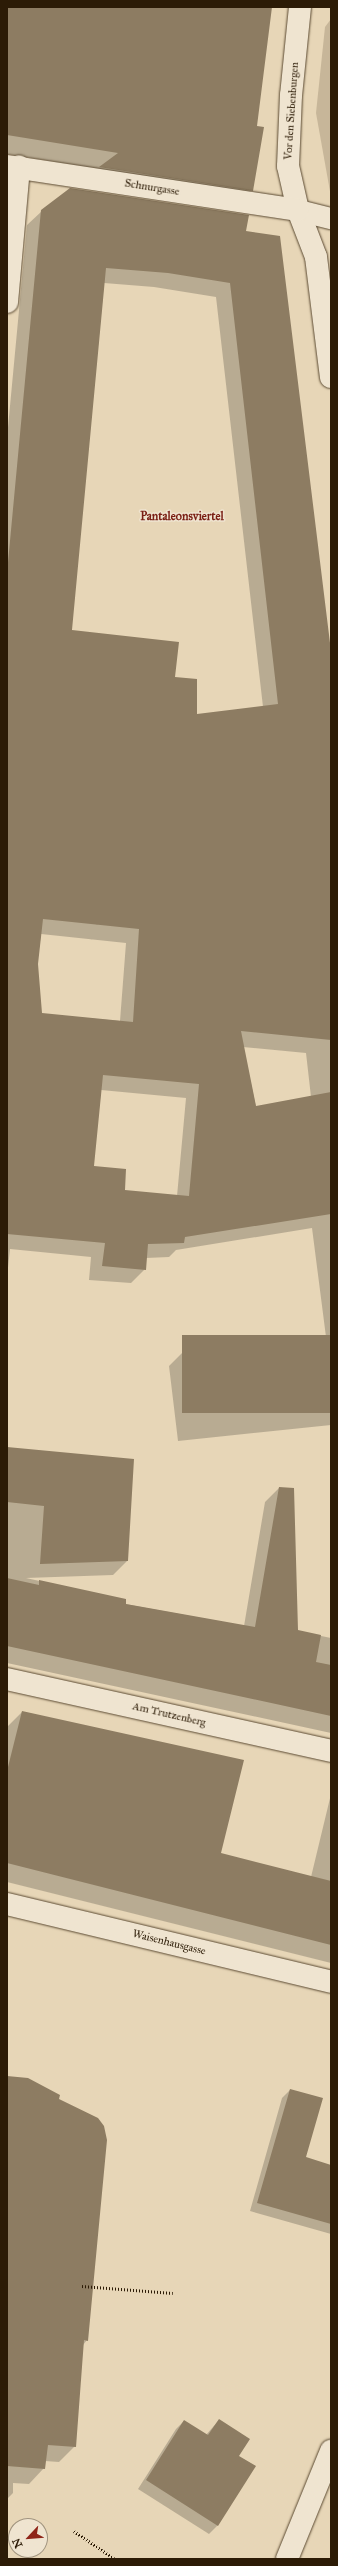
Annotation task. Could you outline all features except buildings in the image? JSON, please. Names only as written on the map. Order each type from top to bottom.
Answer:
[{"type":"street","name":"Vor den Siebenburgen","points":[[300,7],[291,95],[288,166],[298,210],[316,257],[331,377]]},
{"type":"street","name":"Schnurgasse","points":[[13,166],[298,210]]},
{"type":"street","points":[[7,302],[13,166]]},
{"type":"street","name":"Am Trutzenberg","points":[[7,1679],[331,1751]]},
{"type":"street","name":"Waisenhausgasse","points":[[7,1904],[331,1982]]},
{"type":"street","points":[[287,2559],[331,2451]]},
{"type":"lane","points":[[298,210],[331,218]]},
{"type":"path","points":[[82,2286],[173,2293]]},
{"type":"path","points":[[74,2531],[115,2559]]},
{"type":"shaded area","points":[[331,19],[331,197],[316,113],[325,27]]},
{"type":"district","name":"Pantaleonsviertel","points":[[182,517]]}]
